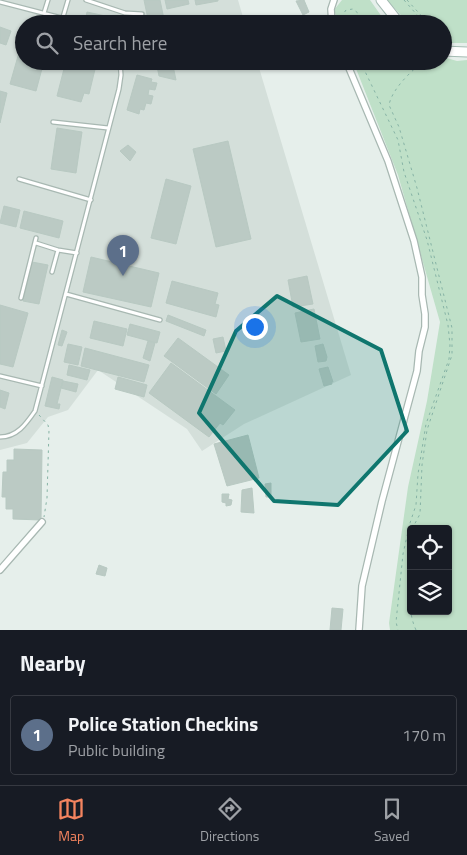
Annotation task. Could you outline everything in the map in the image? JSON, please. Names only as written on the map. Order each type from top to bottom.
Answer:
[{"type":"main road","points":[[381,0],[393,15]]},
{"type":"main road","points":[[452,51],[467,52]]},
{"type":"street","points":[[331,15],[330,9],[334,0]]},
{"type":"street","points":[[350,70],[388,161],[414,241],[422,278],[425,314],[425,327],[419,351],[417,371],[382,501],[362,586],[359,630]]},
{"type":"street","points":[[0,570],[42,522]]},
{"type":"lane","points":[[44,13],[48,0]]},
{"type":"lane","points":[[64,15],[68,0]]},
{"type":"lane","points":[[86,0],[125,13],[142,14]]},
{"type":"lane","points":[[0,2],[52,15]]},
{"type":"lane","points":[[0,437],[17,432],[35,411],[119,89],[121,70]]},
{"type":"lane","points":[[53,122],[108,128]]},
{"type":"lane","points":[[19,179],[91,200]]},
{"type":"lane","points":[[21,298],[36,238]]},
{"type":"lane","points":[[36,243],[58,250],[77,253]]},
{"type":"lane","points":[[52,272],[58,250]]},
{"type":"lane","points":[[66,294],[160,320]]},
{"type":"lane","points":[[0,376],[42,386]]},
{"type":"path","points":[[405,0],[417,15]]},
{"type":"path","points":[[405,0],[420,15]]},
{"type":"path","points":[[343,15],[346,10],[353,9],[360,15]]},
{"type":"path","points":[[364,70],[398,140],[404,172],[427,240],[443,302],[450,345],[449,359],[426,424],[420,456],[416,505],[403,554],[396,622],[398,630]]},
{"type":"path","points":[[35,411],[46,422],[49,430],[46,512],[42,522]]},
{"type":"path","points":[[409,570],[410,618],[416,630]]},
{"type":"highlighted area","points":[[277,296],[381,350],[407,431],[338,505],[274,501],[199,413],[236,331]]},
{"type":"shaded area","points":[[0,0],[238,0],[242,15],[15,15],[15,70],[260,70],[351,375],[244,424],[202,451],[187,429],[98,370],[68,410],[48,417],[27,443],[0,450]]},
{"type":"green space","points":[[342,0],[370,0],[381,15],[336,15],[334,10]]},
{"type":"green space","points":[[387,0],[467,0],[467,43],[452,43],[452,15],[401,15]]},
{"type":"green space","points":[[452,60],[467,60],[467,630],[390,630],[389,623],[408,487],[427,401],[440,322],[398,175],[357,70],[452,70]]},
{"type":"building","points":[[144,0],[160,0],[163,15],[147,15]]},
{"type":"building","points":[[165,0],[188,0],[189,4],[167,9]]},
{"type":"building","points":[[195,0],[218,0],[218,1],[196,5]]},
{"type":"building","points":[[304,0],[309,12],[303,15],[296,1]]},
{"type":"building","points":[[87,12],[101,15],[86,15]]},
{"type":"building","points":[[0,27],[11,31],[6,45],[0,43]]},
{"type":"building","points":[[15,66],[15,70],[42,70],[36,91],[10,84]]},
{"type":"building","points":[[64,70],[95,70],[89,94],[84,93],[81,102],[57,96]]},
{"type":"building","points":[[158,70],[174,70],[176,80],[159,76]]},
{"type":"building","points":[[137,75],[152,79],[151,82],[157,83],[155,90],[149,89],[148,95],[153,96],[151,104],[146,103],[144,110],[140,109],[139,114],[127,110]]},
{"type":"building","points":[[0,91],[7,93],[0,123]]},
{"type":"building","points":[[57,128],[82,132],[76,173],[51,169]]},
{"type":"building","points":[[228,141],[251,239],[216,247],[193,149]]},
{"type":"building","points":[[128,145],[136,152],[130,161],[120,151]]},
{"type":"building","points":[[166,179],[191,186],[176,244],[151,238]]},
{"type":"building","points":[[4,206],[20,210],[16,227],[0,223]]},
{"type":"building","points":[[24,211],[63,221],[59,238],[20,228]]},
{"type":"building","points":[[91,257],[159,273],[151,307],[83,292]]},
{"type":"building","points":[[32,262],[48,265],[39,304],[23,301]]},
{"type":"building","points":[[307,276],[313,304],[293,307],[288,280]]},
{"type":"building","points":[[172,281],[218,293],[215,304],[219,305],[216,317],[166,303]]},
{"type":"building","points":[[0,305],[28,313],[13,367],[0,364]]},
{"type":"building","points":[[314,309],[320,339],[301,342],[295,313]]},
{"type":"building","points":[[168,315],[206,330],[204,336],[166,321]]},
{"type":"building","points":[[94,321],[127,329],[123,346],[90,338]]},
{"type":"building","points":[[130,324],[160,332],[157,343],[127,335]]},
{"type":"building","points":[[62,330],[67,332],[62,346],[58,345]]},
{"type":"building","points":[[223,337],[226,351],[216,353],[213,339]]},
{"type":"building","points":[[178,338],[229,375],[216,394],[164,356]]},
{"type":"building","points":[[148,341],[155,343],[150,361],[143,358]]},
{"type":"building","points":[[68,344],[82,347],[78,365],[64,362]]},
{"type":"building","points":[[323,344],[327,357],[326,361],[318,362],[315,346]]},
{"type":"building","points":[[85,348],[149,365],[144,382],[81,366]]},
{"type":"building","points":[[171,363],[235,410],[223,425],[220,423],[209,437],[149,393]]},
{"type":"building","points":[[69,365],[90,370],[87,380],[67,375]]},
{"type":"building","points":[[328,367],[333,382],[324,386],[319,369]]},
{"type":"building","points":[[52,377],[63,380],[57,404],[60,404],[59,409],[45,406]]},
{"type":"building","points":[[118,377],[147,385],[144,397],[115,389]]},
{"type":"building","points":[[63,381],[78,384],[76,392],[61,388]]},
{"type":"building","points":[[0,390],[9,393],[5,409],[0,407]]},
{"type":"building","points":[[248,435],[259,478],[227,486],[214,444]]},
{"type":"building","points":[[14,449],[42,450],[41,520],[13,519],[13,509],[6,509],[6,497],[2,497],[3,472],[7,472],[7,460],[14,460]]},
{"type":"building","points":[[271,483],[271,497],[266,497],[265,484]]},
{"type":"building","points":[[252,488],[254,513],[241,512],[242,490]]},
{"type":"building","points":[[222,494],[229,494],[228,499],[232,500],[231,505],[226,506],[226,503],[222,502]]},
{"type":"building","points":[[99,565],[107,568],[105,576],[96,574]]},
{"type":"building","points":[[332,608],[343,609],[341,630],[330,630]]},
{"type":"place","name":"Police Station Checkins","points":[[123,276]]}]
